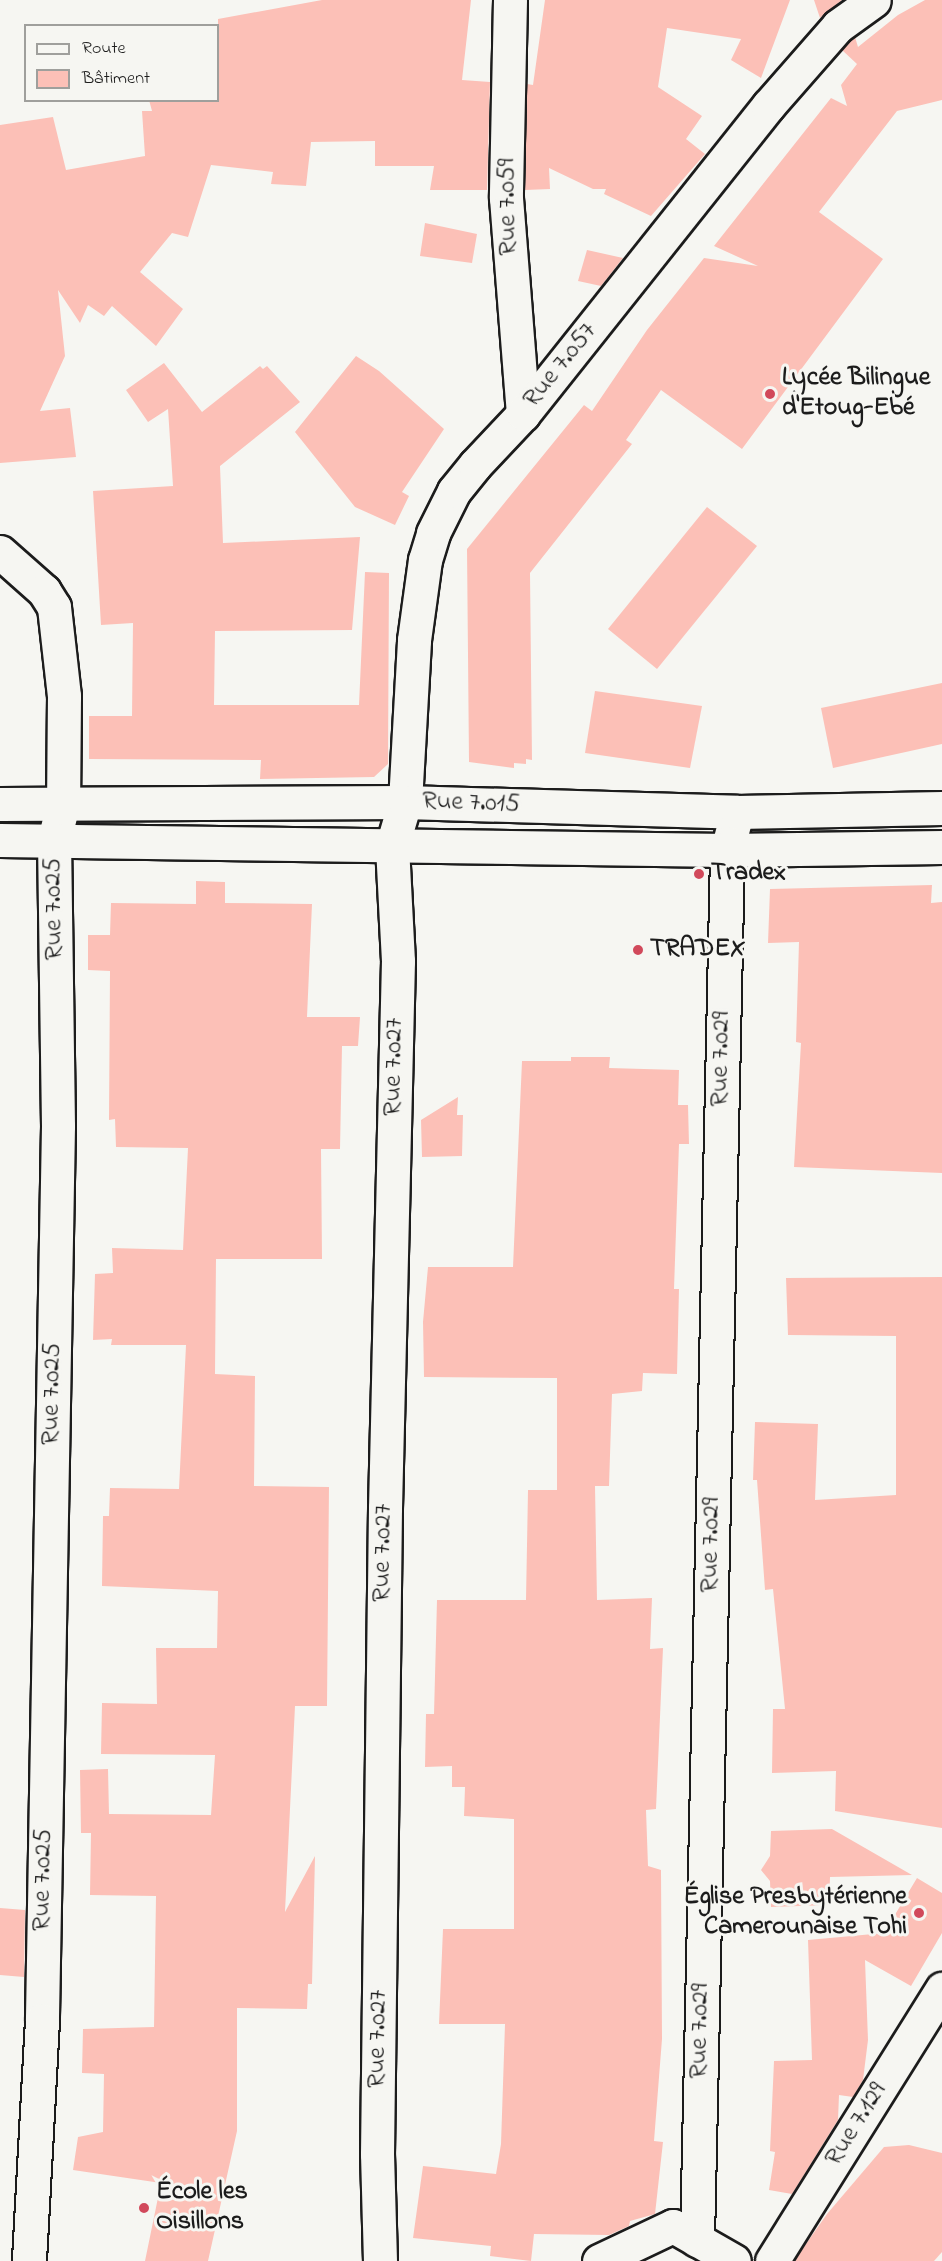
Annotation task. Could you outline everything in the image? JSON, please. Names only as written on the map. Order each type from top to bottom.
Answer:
[{"type":"street","name":"Rue 7.059","points":[[510,0],[506,198],[523,414]]},
{"type":"street","name":"Rue 7.057","points":[[392,846],[405,802],[417,605],[433,533],[454,491],[523,414],[768,106],[838,26],[872,0]]},
{"type":"street","name":"Rue 7.025","points":[[0,552],[44,591],[54,607],[64,696],[63,804],[54,839],[58,1138],[42,2020],[29,2261]]},
{"type":"street","name":"Rue 7.015","points":[[0,804],[405,802],[737,812],[942,808]]},
{"type":"street","points":[[727,850],[737,812]]},
{"type":"street","name":"Rue 7.015","points":[[0,840],[727,850],[942,847]]},
{"type":"street","name":"Rue 7.027","points":[[380,2261],[377,2154],[384,1508],[398,961],[392,846]]},
{"type":"street","name":"Rue 7.029","points":[[697,2240],[727,850]]},
{"type":"street","name":"Rue 7.129","points":[[772,2261],[942,1989]]},
{"type":"street","points":[[599,2261],[673,2226],[734,2261]]},
{"type":"building","points":[[322,0],[471,0],[462,80],[490,82],[487,190],[430,190],[434,166],[375,166],[375,141],[311,142],[306,186],[271,184],[273,172],[211,165],[188,237],[172,233],[140,272],[183,309],[156,346],[112,306],[104,316],[88,305],[80,323],[58,290],[65,356],[40,411],[70,408],[76,457],[0,463],[0,125],[53,117],[66,170],[145,156],[142,111],[152,111],[150,102],[219,102],[218,19]]},
{"type":"building","points":[[545,0],[790,0],[761,78],[731,60],[741,39],[667,28],[658,87],[702,116],[686,139],[705,154],[651,216],[604,194],[606,189],[593,189],[549,168],[550,189],[525,190],[527,84],[533,85]]},
{"type":"building","points":[[814,0],[842,0],[820,18]]},
{"type":"building","points":[[925,0],[942,0],[942,100],[897,111],[819,212],[883,259],[742,449],[661,390],[626,440],[632,444],[530,573],[532,760],[526,759],[526,764],[514,763],[514,768],[469,762],[467,549],[584,405],[592,411],[647,330],[704,258],[758,266],[714,246],[831,98],[847,106],[841,85],[857,64],[842,50],[855,37],[858,47],[898,15]]},
{"type":"building","points":[[425,223],[477,234],[472,263],[420,256]]},
{"type":"building","points":[[587,250],[623,258],[601,286],[578,281]]},
{"type":"building","points":[[356,356],[379,371],[444,429],[402,492],[409,496],[395,525],[355,507],[295,432]]},
{"type":"building","points":[[164,363],[202,412],[260,366],[263,369],[267,366],[300,402],[220,466],[223,543],[360,537],[352,630],[215,631],[214,705],[359,705],[365,572],[389,573],[388,764],[374,777],[260,779],[261,760],[89,759],[89,716],[132,716],[133,623],[101,625],[93,491],[173,486],[168,409],[148,422],[126,390]]},
{"type":"building","points":[[707,507],[757,546],[657,669],[608,629]]},
{"type":"building","points":[[942,683],[942,744],[833,768],[821,708]]},
{"type":"building","points":[[595,691],[702,706],[690,768],[585,753]]},
{"type":"building","points":[[196,881],[225,882],[225,903],[312,904],[307,1017],[360,1017],[358,1046],[342,1046],[340,1149],[321,1149],[322,1259],[216,1259],[215,1374],[255,1376],[254,1486],[329,1487],[327,1706],[295,1706],[285,1912],[315,1856],[312,1984],[308,1984],[307,2009],[237,2008],[237,2131],[208,2261],[145,2261],[161,2183],[73,2170],[78,2137],[103,2132],[104,2074],[82,2073],[83,2029],[154,2027],[156,1896],[90,1895],[91,1833],[81,1833],[80,1770],[108,1769],[109,1814],[211,1815],[215,1755],[101,1754],[102,1703],[157,1704],[156,1648],[217,1648],[218,1591],[102,1586],[103,1516],[109,1516],[110,1488],[179,1489],[186,1345],[111,1345],[112,1339],[93,1340],[95,1274],[113,1273],[112,1248],[183,1250],[188,1148],[116,1147],[115,1119],[109,1120],[110,971],[88,970],[88,935],[110,935],[111,903],[196,904]]},
{"type":"building","points":[[932,885],[931,903],[942,902],[942,1173],[794,1167],[801,1043],[796,1042],[799,942],[768,943],[770,889]]},
{"type":"building","points":[[571,1057],[610,1057],[609,1068],[679,1070],[678,1105],[688,1105],[689,1144],[679,1144],[674,1289],[679,1289],[677,1374],[643,1373],[642,1391],[612,1394],[609,1486],[595,1486],[597,1600],[652,1598],[650,1649],[663,1648],[656,1809],[646,1810],[648,1866],[661,1870],[662,2039],[654,2141],[663,2142],[655,2214],[630,2221],[629,2226],[609,2235],[534,2234],[531,2261],[490,2256],[491,2246],[413,2238],[423,2166],[496,2174],[501,2144],[505,2024],[439,2024],[443,1929],[514,1929],[514,1819],[464,1816],[465,1787],[452,1787],[452,1766],[425,1767],[426,1714],[434,1714],[437,1600],[526,1600],[528,1490],[557,1490],[557,1378],[424,1377],[423,1322],[428,1267],[513,1267],[522,1061],[571,1061]]},
{"type":"building","points":[[458,1097],[457,1115],[463,1115],[462,1156],[422,1157],[421,1120]]},
{"type":"building","points":[[942,1277],[942,1828],[835,1811],[836,1771],[772,1773],[773,1709],[785,1709],[773,1589],[765,1590],[757,1480],[753,1480],[755,1422],[818,1424],[815,1500],[896,1495],[896,1336],[788,1335],[786,1278]]},
{"type":"building","points":[[832,1829],[912,1875],[830,1877],[829,1905],[771,1907],[770,1881],[761,1870],[770,1856],[771,1831]]},
{"type":"building","points":[[917,1878],[942,1893],[942,1933],[911,1986],[865,1960],[868,2040],[863,2080],[853,2097],[839,2095],[838,2120],[792,2194],[769,2190],[775,2152],[770,2151],[774,2061],[812,2060],[808,1940],[884,1933]]},
{"type":"building","points":[[0,1908],[25,1910],[24,1977],[0,1975]]},
{"type":"building","points":[[909,2145],[942,2153],[942,2252],[934,2261],[794,2261],[827,2214],[884,2147]]},
{"type":"place","name":"Lycée Bilingue d'Etoug-Ebé","points":[[770,394]]},
{"type":"place","name":"Tradex","points":[[699,874]]},
{"type":"place","name":"TRADEX","points":[[638,950]]},
{"type":"place","name":"Église Presbytérienne Camerounaise Tohi","points":[[919,1913]]},
{"type":"place","name":"École les Oisillons","points":[[144,2208]]}]
